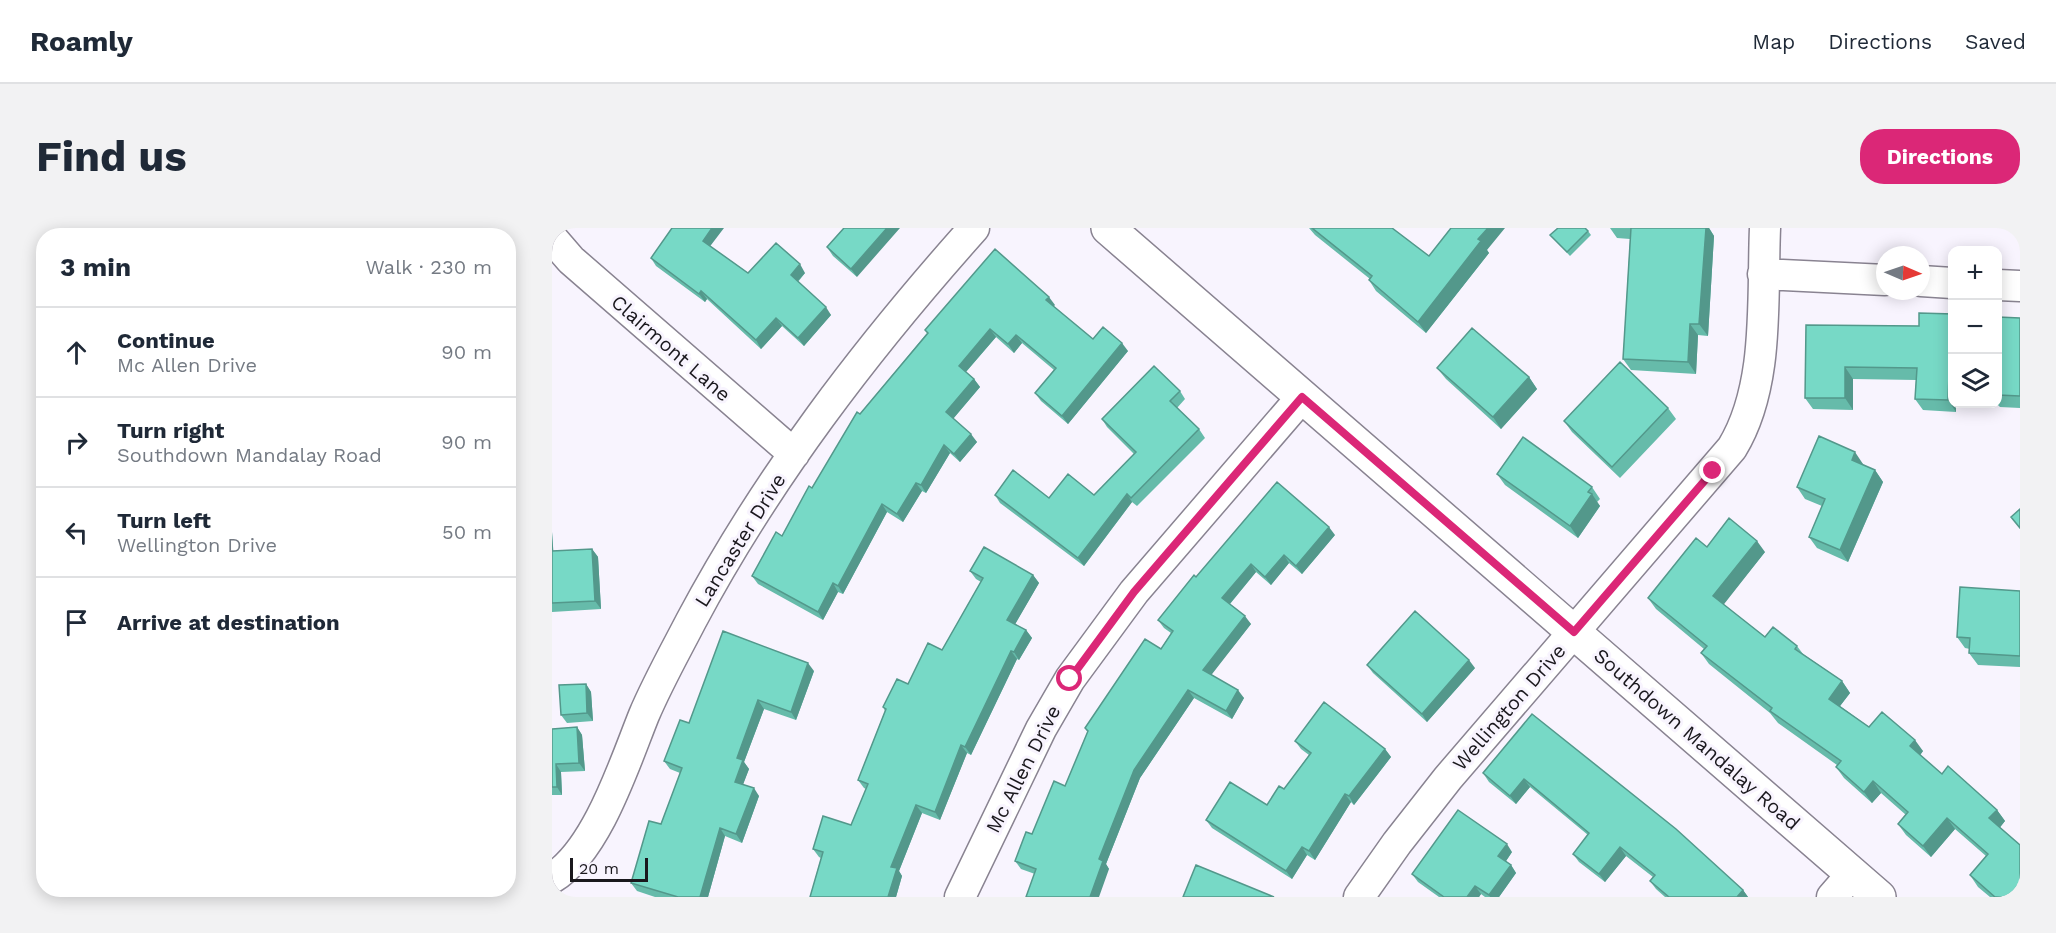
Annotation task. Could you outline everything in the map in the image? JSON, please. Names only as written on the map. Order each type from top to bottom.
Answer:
[{"type":"street","name":"Lancaster Drive","points":[[552,878],[567,869],[582,849],[611,796],[654,690],[727,553],[828,402],[974,228]]},
{"type":"street","name":"Southdown Mandalay Road","points":[[1108,228],[1574,632],[1842,885],[1878,897]]},
{"type":"street","name":"Wellington Drive","points":[[1359,897],[1397,843],[1448,778],[1732,448],[1743,431],[1751,403],[1760,346],[1766,228]]},
{"type":"street","name":"Clairmont Lane","points":[[552,238],[571,261],[794,454]]},
{"type":"street","points":[[1763,274],[1876,280]]},
{"type":"street","points":[[1930,282],[1948,283]]},
{"type":"street","points":[[2002,285],[2020,286]]},
{"type":"street","name":"Mc Allen Drive","points":[[960,897],[1041,729],[1070,679],[1134,592],[1302,397]]},
{"type":"building","points":[[672,228],[712,228],[703,241],[748,273],[776,243],[800,264],[791,275],[826,307],[798,338],[776,318],[756,340],[701,291],[699,294],[651,258]]},
{"type":"building","points":[[844,228],[887,228],[851,269],[827,247]]},
{"type":"building","points":[[1312,228],[1392,228],[1429,256],[1451,228],[1488,228],[1478,239],[1481,241],[1418,322],[1369,280],[1372,276]]},
{"type":"building","points":[[1558,228],[1585,228],[1588,231],[1567,252],[1550,235]]},
{"type":"building","points":[[1631,228],[1706,228],[1699,324],[1690,324],[1688,362],[1623,359]]},
{"type":"building","points":[[995,249],[1049,297],[1046,300],[1093,339],[1103,327],[1122,343],[1062,416],[1035,393],[1056,368],[1016,335],[1008,344],[990,329],[959,366],[974,379],[946,412],[971,434],[954,454],[944,445],[921,485],[916,483],[897,514],[882,504],[838,586],[833,583],[818,612],[752,576],[776,532],[782,536],[809,486],[812,488],[857,412],[860,414],[928,333],[925,330]]},
{"type":"building","points":[[1919,313],[1948,314],[1948,400],[1915,399],[1917,368],[1845,367],[1845,398],[1805,398],[1806,325],[1919,326]]},
{"type":"building","points":[[2002,317],[2020,318],[2020,396],[2002,395]]},
{"type":"building","points":[[1472,328],[1529,377],[1493,417],[1437,368]]},
{"type":"building","points":[[1620,362],[1668,408],[1612,467],[1564,421]]},
{"type":"building","points":[[1154,366],[1180,391],[1170,401],[1199,429],[1131,498],[1127,494],[1078,558],[995,495],[1013,470],[1049,498],[1068,474],[1094,495],[1136,452],[1102,419]]},
{"type":"building","points":[[1819,436],[1855,452],[1852,460],[1875,470],[1840,550],[1809,537],[1825,499],[1797,487]]},
{"type":"building","points":[[1523,437],[1592,487],[1588,492],[1592,494],[1570,526],[1497,474]]},
{"type":"building","points":[[1277,482],[1329,527],[1296,566],[1284,555],[1265,577],[1251,564],[1222,598],[1245,616],[1203,670],[1238,690],[1226,711],[1188,690],[1134,770],[1099,859],[1103,861],[1090,897],[1026,897],[1036,869],[1015,861],[1026,832],[1032,834],[1054,781],[1065,786],[1088,731],[1085,728],[1145,639],[1161,649],[1173,631],[1158,620],[1194,575],[1196,577]]},
{"type":"building","points":[[2020,509],[2020,528],[2011,517]]},
{"type":"building","points":[[1729,518],[1757,541],[1713,596],[1765,637],[1773,627],[1797,646],[1795,649],[1842,681],[1829,699],[1869,727],[1882,712],[1915,740],[1910,746],[1942,774],[1948,766],[1997,810],[1989,818],[2020,845],[2020,897],[1995,897],[1970,875],[1988,854],[1947,818],[1923,846],[1898,824],[1908,812],[1873,781],[1864,792],[1836,767],[1841,761],[1770,711],[1772,708],[1701,653],[1707,646],[1648,598],[1696,538],[1707,547]]},
{"type":"building","points":[[984,547],[1033,575],[1007,620],[1026,630],[1014,652],[1011,651],[965,747],[961,745],[935,812],[916,805],[891,867],[897,868],[888,897],[810,897],[823,852],[813,849],[823,816],[851,825],[868,784],[858,780],[886,709],[883,707],[897,679],[908,684],[928,643],[942,650],[983,578],[970,571]]},
{"type":"building","points":[[592,549],[595,601],[552,603],[552,551]]},
{"type":"building","points":[[1960,587],[2020,591],[2020,656],[1969,653],[1970,638],[1957,637]]},
{"type":"building","points":[[1415,611],[1469,660],[1422,714],[1367,665]]},
{"type":"building","points":[[723,631],[808,663],[791,712],[758,700],[737,758],[743,760],[735,782],[754,788],[736,834],[720,828],[700,897],[678,897],[631,883],[649,821],[661,824],[682,768],[664,761],[680,720],[689,723]]},
{"type":"building","points":[[586,684],[587,713],[561,715],[559,685]]},
{"type":"building","points":[[1324,702],[1385,749],[1349,796],[1345,794],[1309,851],[1302,847],[1286,871],[1206,820],[1230,782],[1267,805],[1279,786],[1284,789],[1311,753],[1295,741]]},
{"type":"building","points":[[1532,714],[1676,829],[1743,890],[1737,897],[1669,897],[1650,881],[1655,875],[1620,847],[1599,874],[1573,854],[1589,833],[1524,779],[1510,796],[1483,773]]},
{"type":"building","points":[[577,727],[579,763],[556,764],[557,787],[552,787],[552,729]]},
{"type":"building","points":[[1458,810],[1507,844],[1498,856],[1511,865],[1489,895],[1475,886],[1467,897],[1444,897],[1412,874]]},
{"type":"building","points":[[1196,865],[1274,897],[1183,897]]},
{"type":"route","points":[[1070,679],[1134,592],[1302,397],[1574,632],[1713,471]]}]
